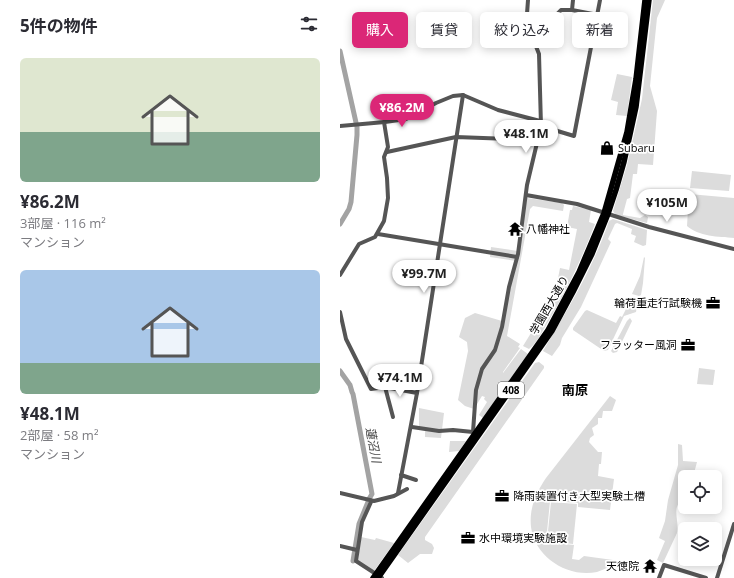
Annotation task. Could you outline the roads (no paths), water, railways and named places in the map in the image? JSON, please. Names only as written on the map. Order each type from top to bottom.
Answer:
[{"type":"highway","name":"学園西大通り","points":[[378,577],[552,331],[583,274],[624,162],[636,79],[645,0]]},
{"type":"highway","name":"学園西大通り","points":[[629,132],[636,107],[649,0]]},
{"type":"highway","name":"学園西大通り","points":[[378,577],[474,433],[540,342],[559,311],[606,214]]},
{"type":"street","points":[[527,12],[528,0]]},
{"type":"street","points":[[572,10],[573,0]]},
{"type":"street","points":[[598,12],[600,0]]},
{"type":"street","points":[[559,12],[561,10],[582,12]]},
{"type":"street","points":[[412,427],[440,431],[453,430],[474,433],[476,390],[483,366],[493,353],[502,327],[509,287],[517,257],[526,195],[541,124],[539,54],[537,48]]},
{"type":"street","points":[[340,126],[406,119],[436,103],[453,96],[462,95],[498,110],[574,136],[591,48]]},
{"type":"street","points":[[398,493],[401,475],[406,460],[418,393],[462,95]]},
{"type":"street","points":[[340,275],[359,244],[373,239],[378,234],[384,221],[388,198],[384,157],[388,147],[384,122]]},
{"type":"street","points":[[387,152],[456,137],[537,140]]},
{"type":"street","points":[[526,195],[577,204],[648,227],[734,249]]},
{"type":"street","points":[[378,234],[517,257]]},
{"type":"street","points":[[340,312],[346,339],[371,389],[385,387],[418,393]]},
{"type":"street","points":[[385,387],[393,417]]},
{"type":"street","points":[[401,475],[416,480]]},
{"type":"street","points":[[340,493],[371,502],[391,497],[407,489]]},
{"type":"street","points":[[371,502],[362,522],[355,549],[356,561],[378,577]]},
{"type":"street","points":[[717,578],[734,524]]},
{"type":"street","points":[[340,546],[355,549]]},
{"type":"street","points":[[660,578],[664,564],[706,578]]},
{"type":"waterway","name":"蓮沼川","points":[[340,51],[357,127],[351,202],[349,209],[340,224]]},
{"type":"waterway","name":"蓮沼川","points":[[340,371],[350,385],[352,392]]},
{"type":"waterway","name":"蓮沼川","points":[[353,394],[372,494],[369,499]]},
{"type":"waterway","name":"蓮沼川","points":[[353,561],[359,524],[368,502]]},
{"type":"place","name":"Subaru","points":[[607,148]]},
{"type":"place","name":"八幡神社","points":[[515,229]]},
{"type":"place","name":"輪荷重走行試験機","points":[[713,303]]},
{"type":"place","name":"フラッター風洞","points":[[688,345]]},
{"type":"place","name":"降雨装置付き大型実験土槽","points":[[502,496]]},
{"type":"place","name":"水中環境実験施設","points":[[468,538]]},
{"type":"place","name":"天徳院","points":[[650,566]]},
{"type":"district","name":"南原","points":[[575,390]]}]
